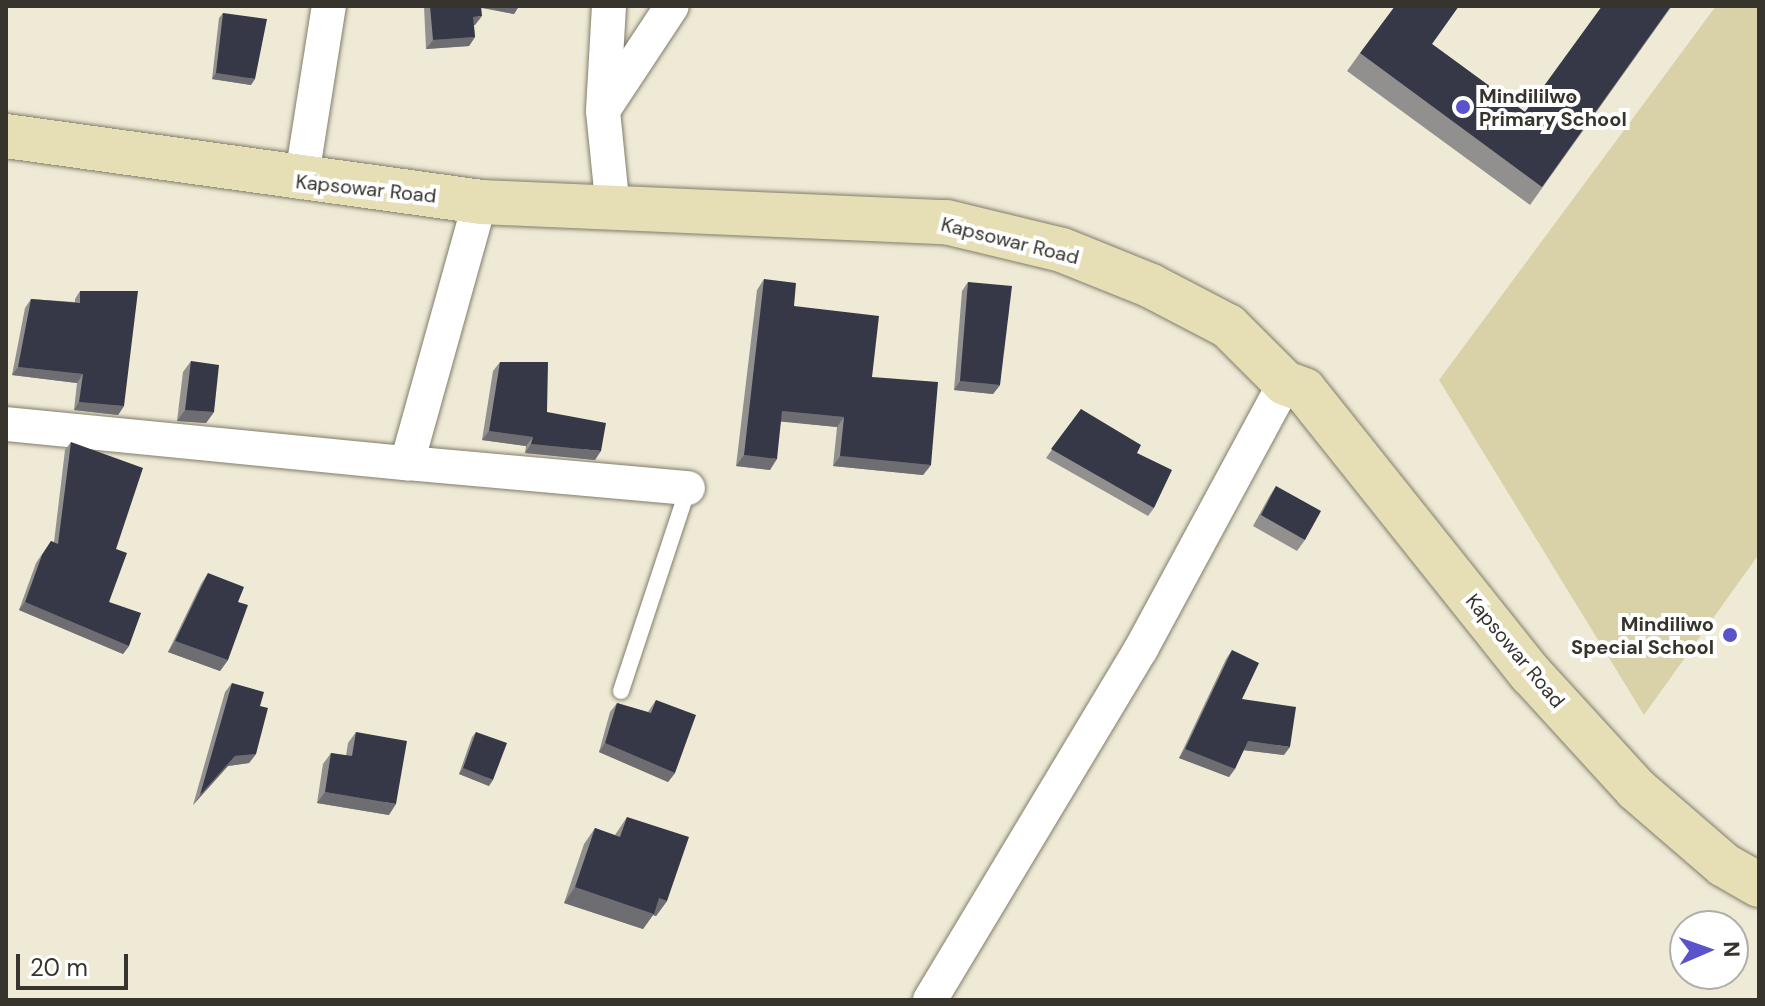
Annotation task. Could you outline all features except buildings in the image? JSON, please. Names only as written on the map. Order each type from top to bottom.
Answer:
[{"type":"main road","name":"Kapsowar Road","points":[[6,136],[301,182],[480,202],[946,222],[1062,250],[1228,326],[1285,383],[1304,390],[1343,433],[1531,674],[1636,789],[1724,865],[1759,885]]},
{"type":"street","points":[[301,182],[329,6]]},
{"type":"street","points":[[609,6],[603,111],[613,210]]},
{"type":"street","points":[[603,111],[672,6]]},
{"type":"street","points":[[407,463],[480,202]]},
{"type":"street","points":[[930,1000],[1141,649],[1285,383]]},
{"type":"street","points":[[6,424],[688,488]]},
{"type":"lane","points":[[621,691],[688,488]]},
{"type":"shaded area","points":[[1716,6],[1759,6],[1759,554],[1644,715],[1439,380]]},
{"type":"place","name":"Mindililwo Primary School","points":[[1463,107]]},
{"type":"place","name":"Mindiliwo Special School","points":[[1730,635]]}]
